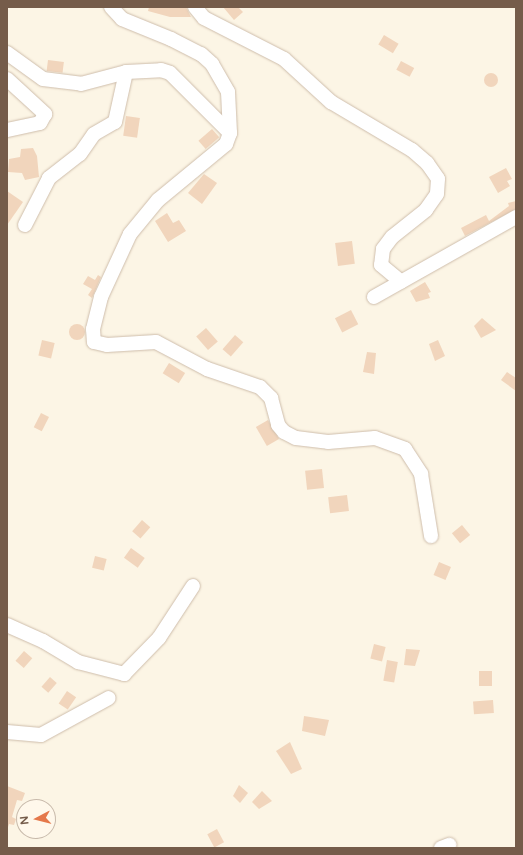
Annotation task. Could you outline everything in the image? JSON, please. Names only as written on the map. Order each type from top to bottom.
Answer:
[{"type":"street","points":[[111,7],[122,19],[171,39],[201,54],[212,64],[228,92],[230,133],[226,144],[158,200],[130,234],[101,297],[93,328],[94,342],[107,345],[156,342],[207,369],[260,387],[271,398],[278,425],[284,432],[296,438],[328,442],[375,438],[405,449],[421,474],[430,536]]},
{"type":"street","points":[[195,7],[204,18],[284,59],[331,102],[412,150],[427,163],[438,179],[437,194],[426,210],[392,237],[382,249],[381,265],[400,282]]},
{"type":"street","points":[[7,53],[43,79],[81,84],[126,72],[161,70],[170,73],[230,133]]},
{"type":"street","points":[[25,225],[49,178],[80,154],[94,134],[115,122],[126,72]]},
{"type":"street","points":[[7,79],[45,114],[40,123],[7,130]]},
{"type":"street","points":[[374,297],[516,217]]},
{"type":"street","points":[[7,625],[43,640],[78,662],[124,674],[159,638],[193,586]]},
{"type":"street","points":[[7,732],[41,735],[109,698]]},
{"type":"building","points":[[149,7],[186,7],[191,17],[170,17],[148,11]]},
{"type":"building","points":[[223,7],[238,7],[243,12],[234,20]]},
{"type":"building","points":[[384,35],[399,44],[393,53],[378,44]]},
{"type":"building","points":[[48,60],[64,62],[63,73],[47,71]]},
{"type":"building","points":[[401,61],[414,68],[410,77],[396,70]]},
{"type":"building","points":[[488,73],[494,73],[498,77],[498,83],[494,87],[488,87],[484,83],[484,77]]},
{"type":"building","points":[[126,116],[140,118],[137,138],[123,136]]},
{"type":"building","points":[[212,129],[219,137],[206,149],[198,141]]},
{"type":"building","points":[[33,148],[37,156],[39,177],[25,180],[22,173],[8,172],[9,159],[20,157],[21,149]]},
{"type":"building","points":[[506,168],[512,179],[507,181],[510,186],[498,193],[489,177]]},
{"type":"building","points":[[204,174],[217,183],[202,204],[188,193]]},
{"type":"building","points":[[7,191],[23,202],[7,225]]},
{"type":"building","points":[[516,201],[516,209],[465,236],[461,228],[486,215],[489,221],[509,206],[508,203]]},
{"type":"building","points":[[167,213],[173,223],[179,220],[186,231],[168,242],[155,221]]},
{"type":"building","points":[[352,241],[355,264],[338,266],[335,243]]},
{"type":"building","points":[[98,275],[101,277],[92,298],[88,295],[92,289],[83,284],[88,276],[95,280]]},
{"type":"building","points":[[425,282],[431,292],[428,293],[430,298],[416,302],[410,291]]},
{"type":"building","points":[[351,310],[358,324],[342,332],[335,318]]},
{"type":"building","points":[[482,318],[496,330],[481,338],[474,326]]},
{"type":"building","points":[[77,324],[83,326],[85,332],[83,338],[77,340],[71,338],[69,332],[71,326]]},
{"type":"building","points":[[206,328],[218,342],[208,350],[196,337]]},
{"type":"building","points":[[235,335],[243,342],[231,357],[223,349]]},
{"type":"building","points":[[42,340],[55,343],[51,359],[38,356]]},
{"type":"building","points":[[438,340],[445,356],[435,361],[429,344]]},
{"type":"building","points":[[367,352],[376,353],[374,374],[363,372]]},
{"type":"building","points":[[169,363],[185,373],[179,383],[163,373]]},
{"type":"building","points":[[507,372],[516,378],[516,391],[501,380]]},
{"type":"building","points":[[41,413],[49,417],[42,431],[34,427]]},
{"type":"building","points":[[268,420],[279,439],[267,446],[256,427]]},
{"type":"building","points":[[322,469],[324,488],[307,490],[305,471]]},
{"type":"building","points":[[347,495],[349,511],[330,513],[328,497]]},
{"type":"building","points":[[142,520],[150,527],[140,539],[132,531]]},
{"type":"building","points":[[462,525],[470,535],[460,543],[452,533]]},
{"type":"building","points":[[131,548],[145,558],[138,568],[124,558]]},
{"type":"building","points":[[95,556],[107,559],[104,571],[92,568]]},
{"type":"building","points":[[439,562],[451,567],[445,580],[434,575]]},
{"type":"building","points":[[374,644],[386,647],[382,661],[370,659]]},
{"type":"building","points":[[406,649],[420,650],[415,666],[404,665]]},
{"type":"building","points":[[24,651],[32,658],[24,668],[15,661]]},
{"type":"building","points":[[387,660],[398,662],[394,683],[383,681]]},
{"type":"building","points":[[479,671],[492,671],[492,686],[479,686]]},
{"type":"building","points":[[50,677],[57,683],[48,693],[41,687]]},
{"type":"building","points":[[67,691],[76,697],[68,710],[59,703]]},
{"type":"building","points":[[493,700],[494,713],[474,714],[473,701]]},
{"type":"building","points":[[304,716],[329,720],[325,736],[302,731]]},
{"type":"building","points":[[290,742],[302,769],[291,774],[276,751]]},
{"type":"building","points":[[239,785],[248,793],[240,803],[233,796]]},
{"type":"building","points":[[7,786],[25,793],[23,799],[16,799],[12,817],[16,819],[14,825],[9,824],[8,827]]},
{"type":"building","points":[[262,791],[272,801],[259,809],[252,802]]},
{"type":"building","points":[[217,829],[224,842],[214,847],[207,834]]}]
